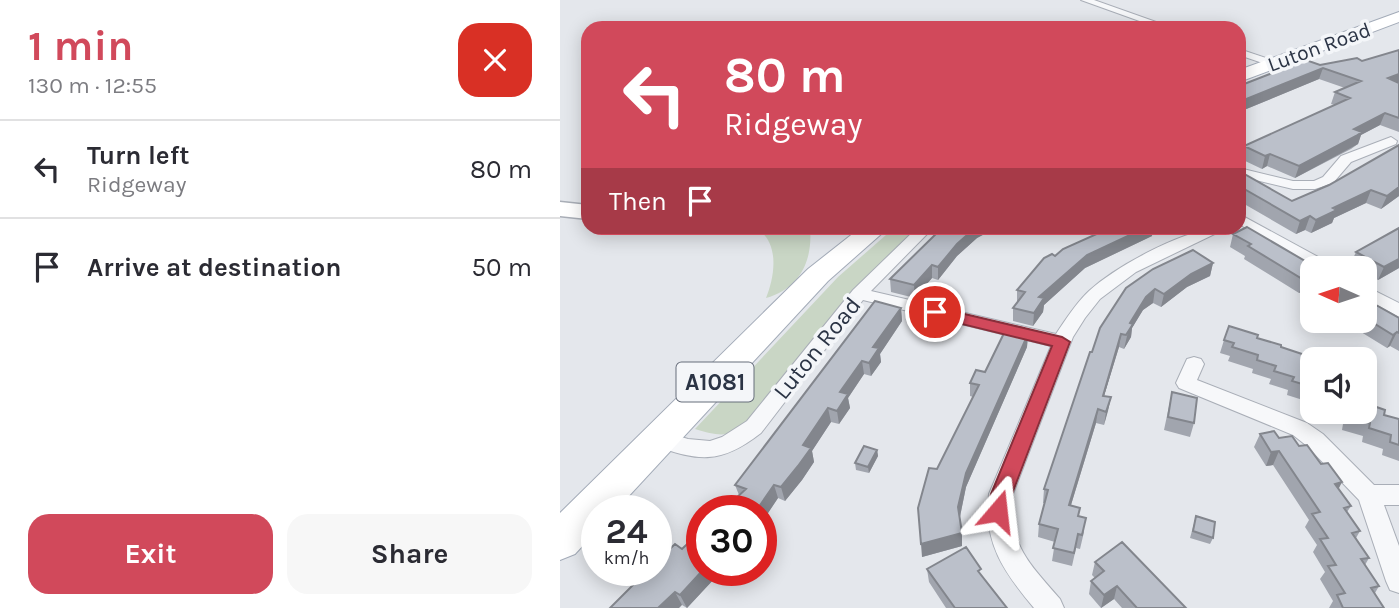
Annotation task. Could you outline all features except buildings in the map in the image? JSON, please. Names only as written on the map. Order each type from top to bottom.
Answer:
[{"type":"main road","name":"Luton Road","points":[[1246,74],[1399,17]]},
{"type":"main road","name":"Luton Road","points":[[560,541],[818,275],[862,235]]},
{"type":"street","points":[[1085,0],[1147,21]]},
{"type":"street","points":[[1246,54],[1274,64]]},
{"type":"street","points":[[1246,174],[1287,183],[1318,184],[1332,177],[1343,161],[1376,151],[1391,141]]},
{"type":"street","points":[[560,209],[581,211]]},
{"type":"street","points":[[1246,222],[1304,256]]},
{"type":"street","name":"Luton Road","points":[[661,439],[702,452],[733,443],[754,427],[859,294],[917,235]]},
{"type":"street","points":[[1051,608],[1013,562],[998,528],[998,511],[1002,494],[1062,342],[1076,316],[1102,286],[1122,272],[1204,235]]},
{"type":"street","points":[[859,294],[1062,342]]},
{"type":"street","points":[[1377,298],[1398,310]]},
{"type":"street","points":[[1194,364],[1186,383],[1300,429],[1315,440],[1369,495],[1399,581]]},
{"type":"street","points":[[1369,495],[1399,495]]},
{"type":"green space","points":[[765,235],[810,235],[809,251],[802,272],[788,288],[766,298],[773,270],[769,242]]},
{"type":"green space","points":[[886,235],[911,235],[749,424],[735,432],[723,434],[695,429],[838,277]]},
{"type":"route","points":[[935,312],[1062,342],[1002,494],[998,511]]}]
